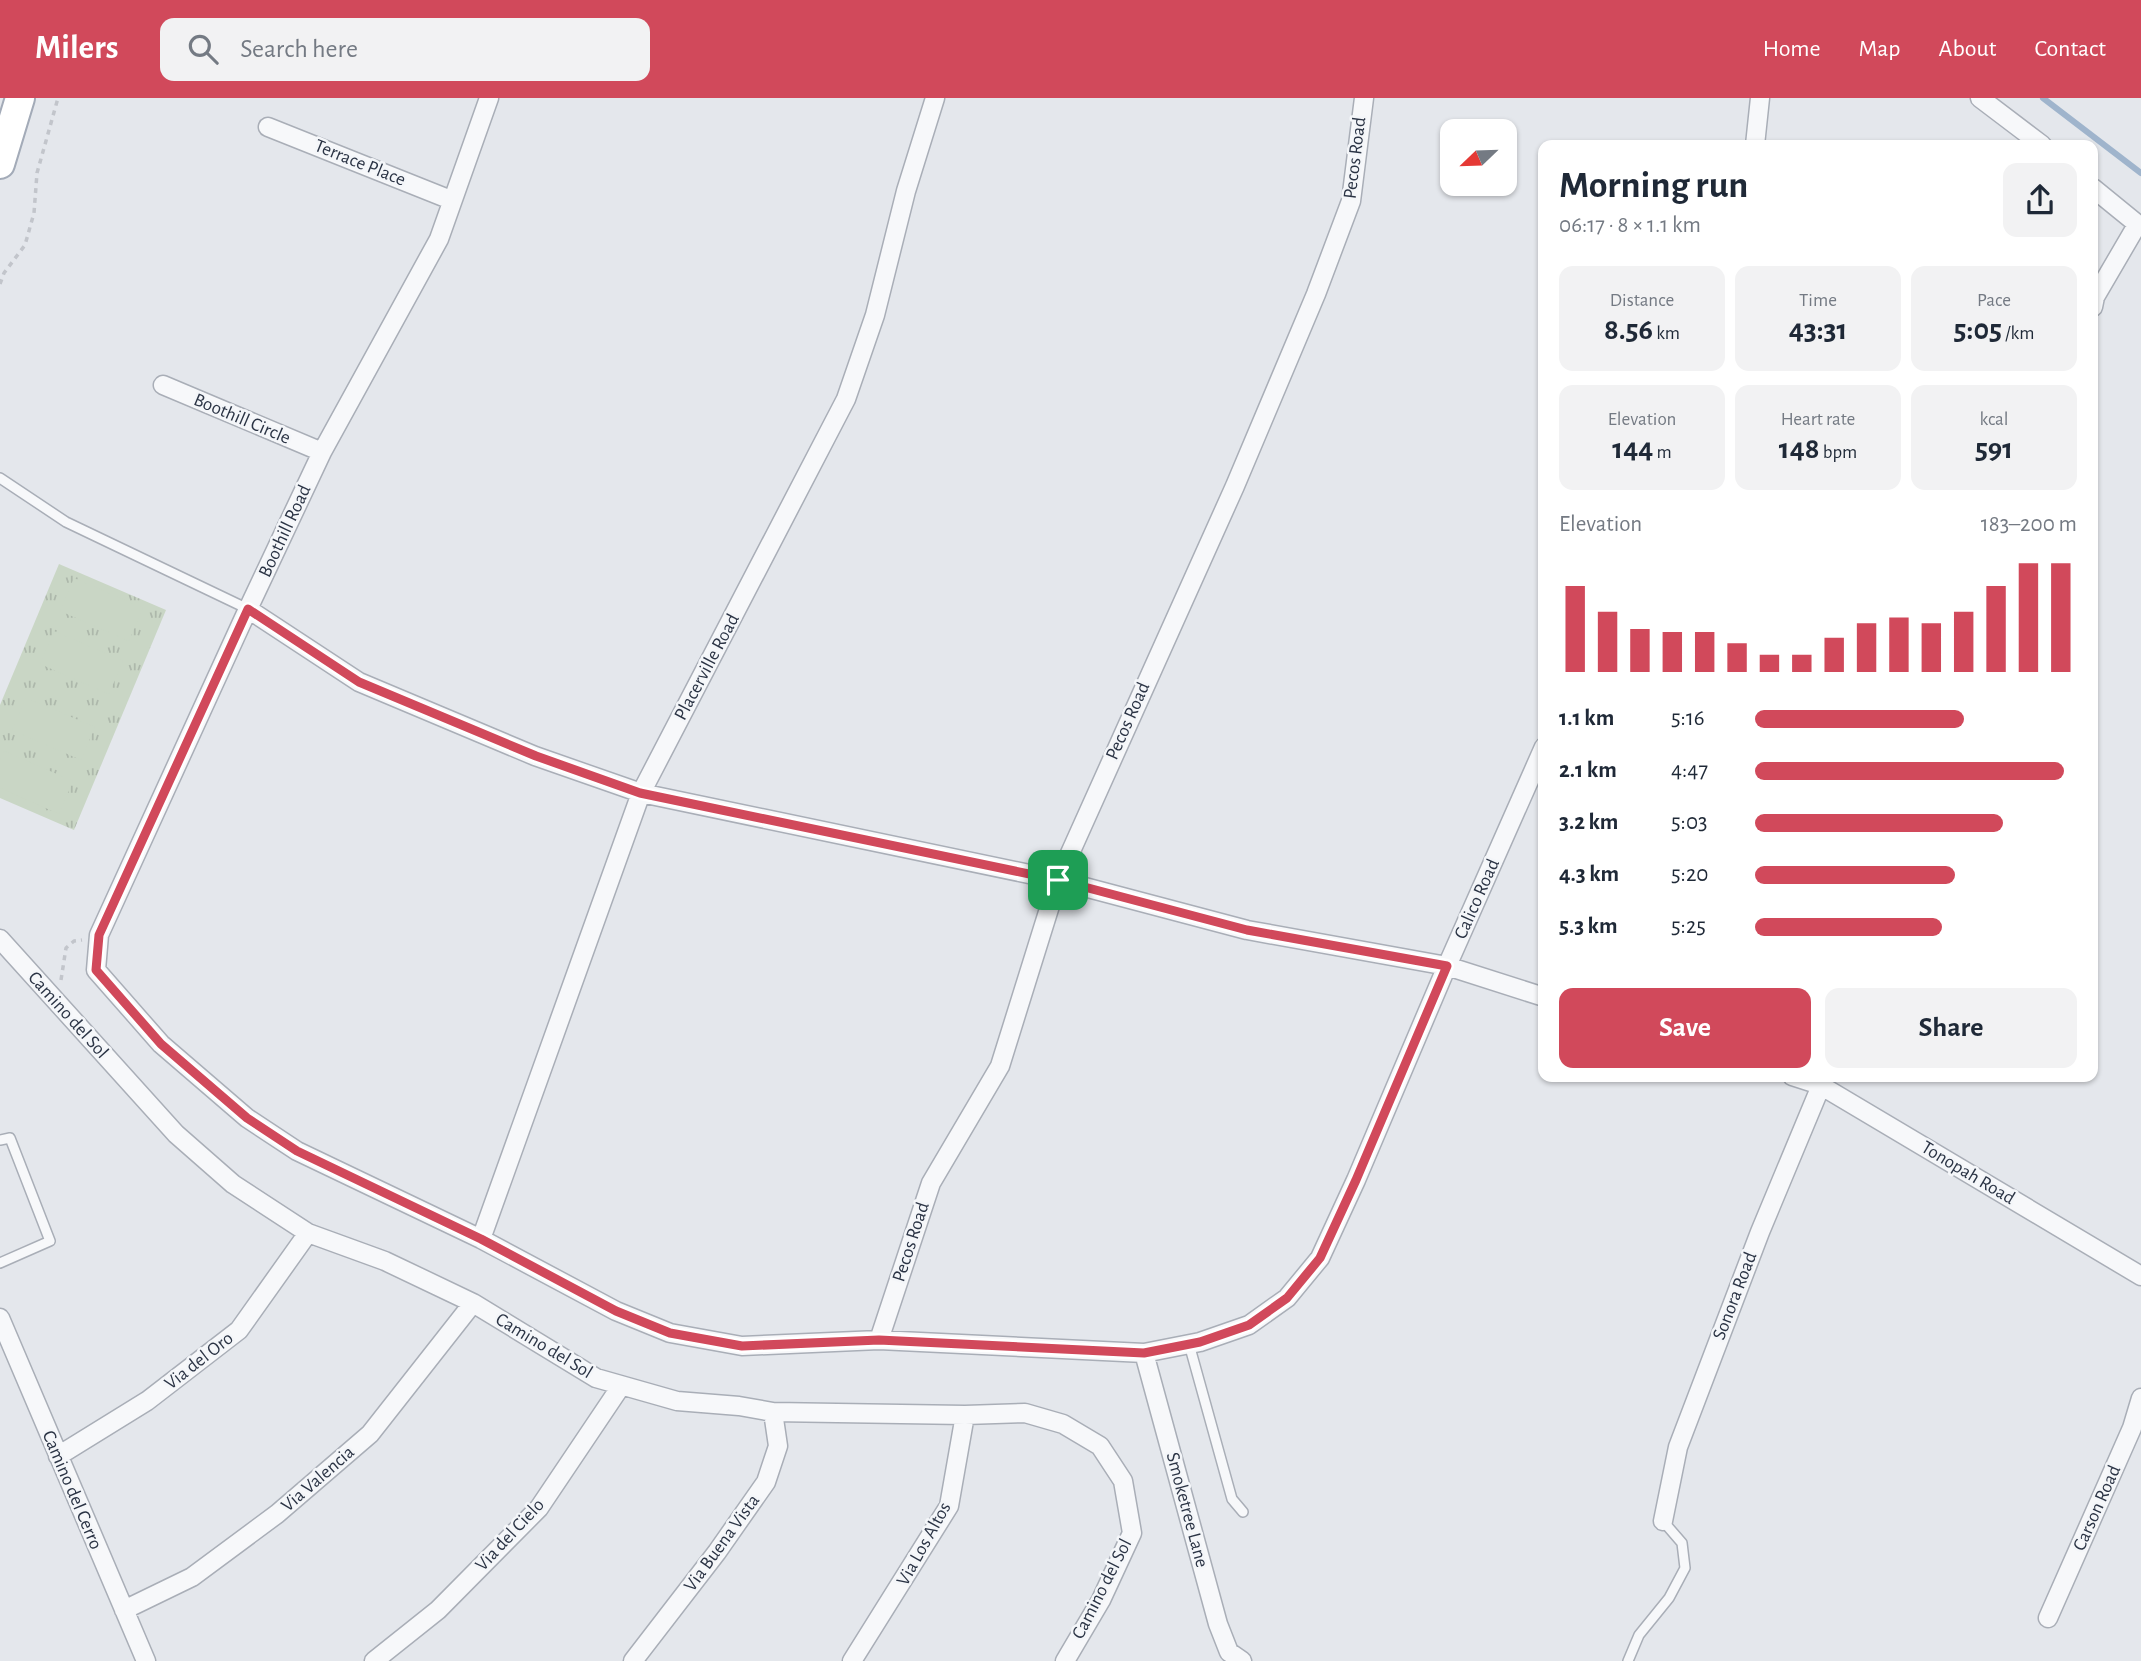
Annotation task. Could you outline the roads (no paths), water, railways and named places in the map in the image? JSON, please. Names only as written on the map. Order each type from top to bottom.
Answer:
[{"type":"main road","points":[[0,164],[20,98]]},
{"type":"street","name":"Boothill Road","points":[[96,970],[99,939],[248,609],[322,452],[439,239],[489,98]]},
{"type":"street","name":"Placerville Road","points":[[481,1239],[640,793],[846,399],[875,315],[906,191],[935,98]]},
{"type":"street","name":"Pecos Road","points":[[879,1340],[931,1183],[1000,1066],[1058,880],[1235,486],[1316,294],[1351,201],[1364,98]]},
{"type":"street","points":[[1756,140],[1760,98]]},
{"type":"street","points":[[1980,98],[2035,140]]},
{"type":"street","name":"Terrace Place","points":[[268,127],[451,200]]},
{"type":"street","points":[[2098,192],[2139,226],[2098,292]]},
{"type":"street","name":"Boothill Circle","points":[[163,385],[322,452]]},
{"type":"street","points":[[248,609],[359,682],[536,756],[640,793],[1058,880],[1247,930],[1447,966],[1538,995]]},
{"type":"street","name":"Calico Road","points":[[96,970],[161,1044],[247,1118],[297,1151],[481,1239],[616,1311],[670,1333],[742,1346],[879,1340],[1144,1353],[1189,1344],[1249,1325],[1287,1298],[1320,1258],[1538,761]]},
{"type":"street","name":"Camino del Sol","points":[[0,939],[176,1134],[233,1184],[308,1233],[385,1261],[473,1303],[596,1378],[677,1401],[773,1412],[965,1415],[1026,1413],[1063,1424],[1100,1446],[1123,1481],[1132,1534],[1101,1600],[1065,1661]]},
{"type":"street","name":"Sonora Road","points":[[1663,1521],[1678,1447],[1755,1244],[1823,1082]]},
{"type":"street","name":"Tonopah Road","points":[[1825,1082],[2141,1276]]},
{"type":"street","name":"Via del Oro","points":[[58,1456],[147,1401],[239,1331],[308,1233]]},
{"type":"street","name":"Via Valencia","points":[[124,1610],[192,1577],[277,1514],[370,1434],[473,1303]]},
{"type":"street","name":"Camino del Cerro","points":[[0,1318],[146,1661]]},
{"type":"street","name":"Smoketree Lane","points":[[1144,1353],[1218,1625],[1229,1652],[1241,1661]]},
{"type":"street","name":"Via del Cielo","points":[[374,1661],[438,1610],[539,1508],[621,1386]]},
{"type":"street","name":"Carson Road","points":[[2048,1618],[2132,1428],[2141,1398]]},
{"type":"street","name":"Via Buena Vista","points":[[633,1661],[717,1552],[766,1482],[778,1446],[773,1412]]},
{"type":"street","name":"Via Los Altos","points":[[852,1661],[949,1506],[965,1415]]},
{"type":"lane","points":[[0,478],[66,522],[248,609]]},
{"type":"lane","points":[[0,1140],[10,1138],[50,1241],[0,1263]]},
{"type":"lane","points":[[1189,1344],[1232,1499],[1243,1512]]},
{"type":"lane","points":[[1628,1661],[1639,1635],[1669,1598],[1685,1569],[1682,1543],[1663,1521]]},
{"type":"waterway","points":[[2043,98],[2098,140]]},
{"type":"waterway","points":[[2098,140],[2141,173]]}]
